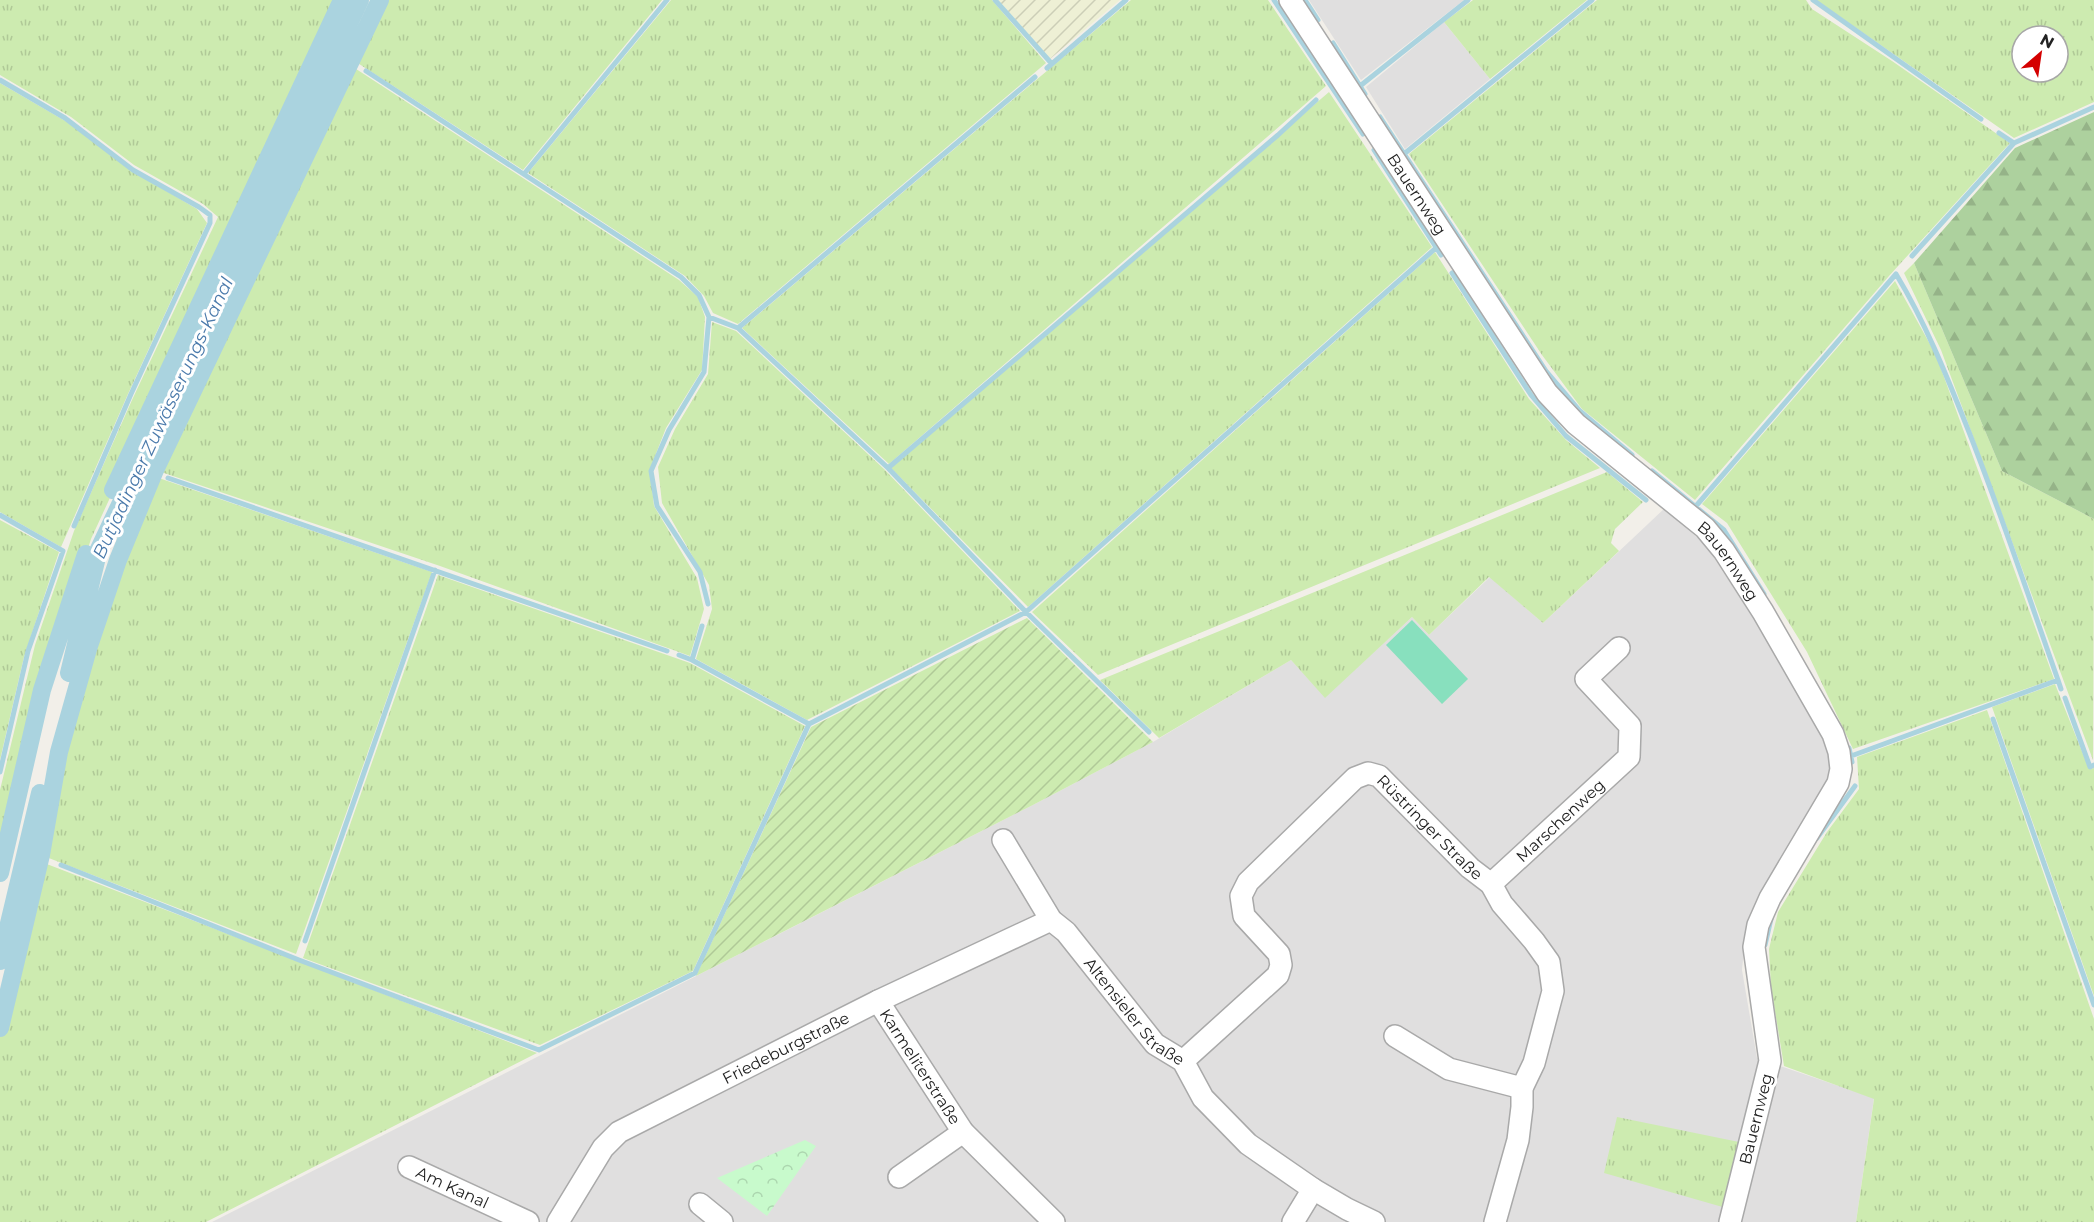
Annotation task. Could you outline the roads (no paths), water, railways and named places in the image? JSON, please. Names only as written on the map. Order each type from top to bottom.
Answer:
[{"type":"street","name":"Bauernweg","points":[[1290,0],[1547,393],[1576,424],[1705,528],[1724,551],[1764,612],[1812,696],[1839,752],[1841,769],[1838,783],[1770,898],[1758,925],[1754,947],[1770,1061],[1731,1222]]},
{"type":"street","name":"Marschenweg","points":[[1491,884],[1629,757],[1630,726],[1586,679],[1619,648]]},
{"type":"street","name":"Rüstringer Straße","points":[[1183,1061],[1278,975],[1281,965],[1279,954],[1244,916],[1241,896],[1248,882],[1355,778],[1368,773],[1379,776],[1470,868],[1491,884],[1502,904],[1549,962],[1553,991],[1534,1063],[1522,1088],[1518,1140],[1495,1222]]},
{"type":"street","name":"Altensieler Straße","points":[[1003,840],[1051,920],[1066,932],[1155,1044],[1183,1061],[1203,1098],[1248,1144],[1313,1190],[1374,1222]]},
{"type":"street","name":"Friedeburgstraße","points":[[558,1222],[603,1148],[619,1132],[878,1001],[1051,920]]},
{"type":"street","name":"Karmeliterstraße","points":[[878,1001],[963,1132],[1054,1222]]},
{"type":"street","points":[[1395,1036],[1449,1069],[1522,1088]]},
{"type":"street","name":"Karmeliterstraße","points":[[899,1177],[963,1132]]},
{"type":"street","name":"Am Kanal","points":[[409,1167],[528,1222]]},
{"type":"street","points":[[1293,1222],[1313,1190]]},
{"type":"street","points":[[700,1204],[722,1222]]},
{"type":"waterway","points":[[113,490],[342,0]]},
{"type":"waterway","name":"Butjadinger Zuwässerungs-Kanal","points":[[69,673],[99,549],[360,0]]},
{"type":"waterway","points":[[0,1028],[41,855],[59,752],[88,649],[118,560],[155,470],[380,0]]},
{"type":"waterway","points":[[524,174],[667,0]]},
{"type":"waterway","points":[[995,0],[1052,64]]},
{"type":"waterway","points":[[1047,68],[1126,0]]},
{"type":"waterway","points":[[1274,0],[1363,134]]},
{"type":"waterway","points":[[1305,0],[1318,20]]},
{"type":"waterway","points":[[1360,86],[1468,0]]},
{"type":"waterway","points":[[1404,154],[1592,0]]},
{"type":"waterway","points":[[1813,0],[1981,119]]},
{"type":"waterway","points":[[1333,43],[1365,94]]},
{"type":"waterway","points":[[366,71],[681,277],[699,295],[709,317],[704,372],[669,430],[651,471],[657,506],[700,572],[708,604]]},
{"type":"waterway","points":[[738,328],[1035,77]]},
{"type":"waterway","points":[[0,80],[65,118],[133,170],[210,215],[210,223],[131,394],[74,526]]},
{"type":"waterway","points":[[888,468],[1316,100]]},
{"type":"waterway","points":[[1912,256],[2014,143],[2094,107]]},
{"type":"waterway","points":[[1380,117],[1546,371],[1580,411],[1632,455]]},
{"type":"waterway","points":[[1999,133],[2014,143]]},
{"type":"waterway","points":[[1374,150],[1441,255]]},
{"type":"waterway","points":[[679,655],[809,724],[1026,612],[1437,247]]},
{"type":"waterway","points":[[1452,273],[1531,395],[1566,436],[1646,500]]},
{"type":"waterway","points":[[1696,506],[1896,274],[1926,330],[1959,407],[2058,680],[1851,756]]},
{"type":"waterway","points":[[709,317],[738,328],[888,468],[1026,612],[1149,732]]},
{"type":"waterway","points":[[1652,471],[1724,530],[1764,594]]},
{"type":"waterway","points":[[168,478],[667,651]]},
{"type":"waterway","points":[[0,515],[63,551],[28,651],[0,772]]},
{"type":"waterway","points":[[0,873],[42,690],[86,554]]},
{"type":"waterway","points":[[305,941],[435,570]]},
{"type":"waterway","points":[[692,660],[702,626]]},
{"type":"waterway","points":[[2058,680],[2061,689]]},
{"type":"waterway","points":[[2065,698],[2090,767],[2094,765]]},
{"type":"waterway","points":[[1993,719],[2094,1005]]},
{"type":"waterway","points":[[61,865],[299,960],[539,1050],[695,973],[809,724]]},
{"type":"waterway","points":[[1849,748],[1852,762]]},
{"type":"waterway","points":[[1817,838],[1855,786]]},
{"type":"waterway","name":"Butjadinger Zuwässerungs-Kanal","points":[[0,961],[40,793]]},
{"type":"waterway","points":[[1765,945],[1771,919]]}]
